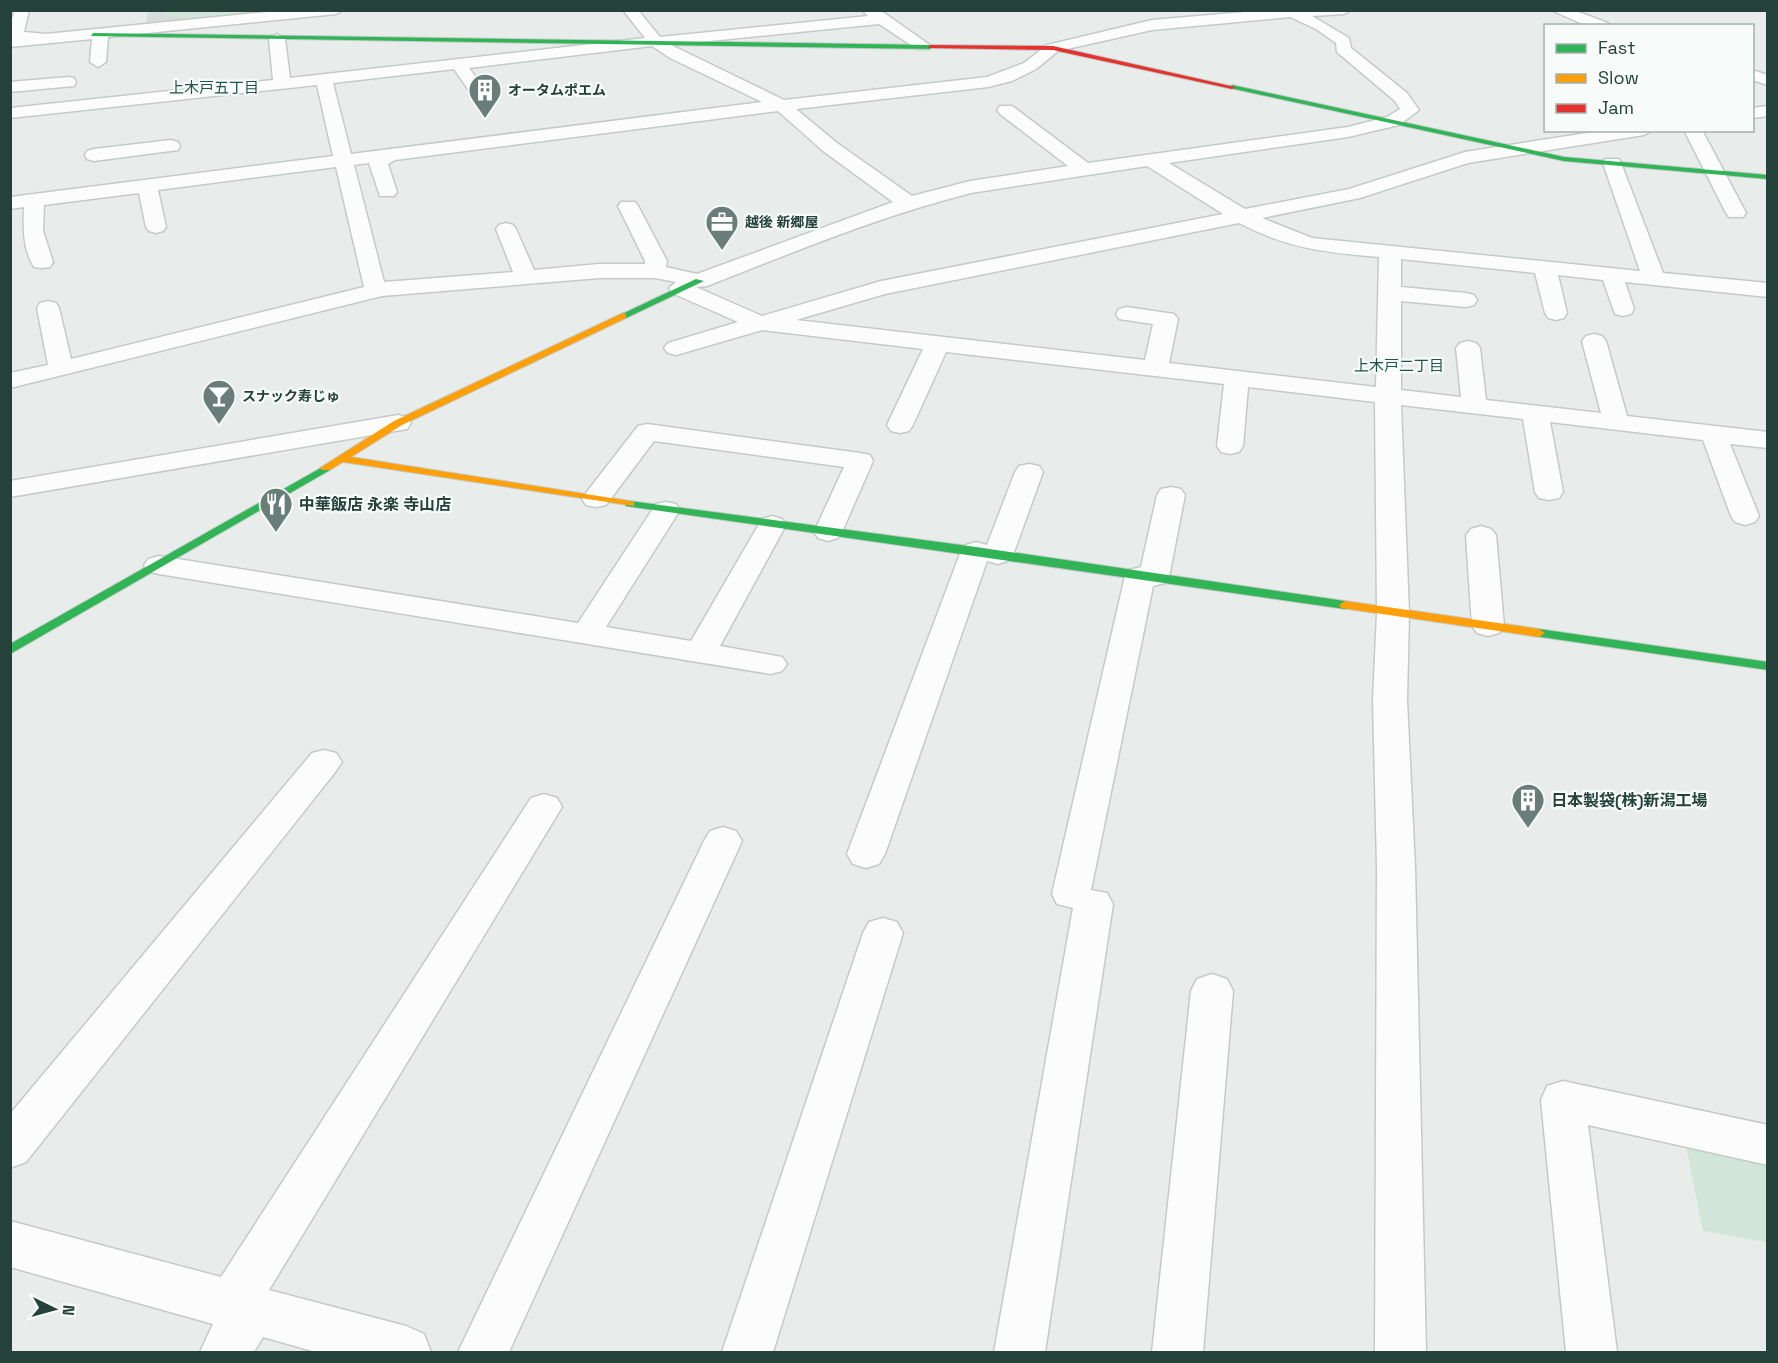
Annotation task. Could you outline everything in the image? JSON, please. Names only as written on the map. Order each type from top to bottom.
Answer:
[{"type":"street","points":[[22,10],[15,36],[57,37],[97,35],[336,10]]},
{"type":"street","points":[[630,10],[653,43]]},
{"type":"street","points":[[10,203],[782,105],[988,82],[1030,66],[1053,48],[1142,28],[1288,12],[1344,10]]},
{"type":"street","points":[[1558,10],[1597,24]]},
{"type":"street","points":[[10,650],[342,459],[399,423],[690,285],[856,220],[908,203],[970,187],[1348,132],[1393,121],[1410,110],[1401,97],[1343,49],[1344,41],[1321,26],[1288,12]]},
{"type":"street","points":[[733,39],[875,15],[923,46]]},
{"type":"street","points":[[1123,16],[1142,28]]},
{"type":"street","points":[[97,35],[653,43],[782,105],[830,147],[908,203]]},
{"type":"street","points":[[97,35],[98,62]]},
{"type":"street","points":[[11,45],[57,37]]},
{"type":"street","points":[[277,39],[282,84]]},
{"type":"street","points":[[10,113],[653,43],[733,39],[1053,48],[1564,159],[1767,177]]},
{"type":"street","points":[[382,72],[401,41]]},
{"type":"street","points":[[459,64],[464,75],[473,80],[478,91]]},
{"type":"street","points":[[1755,66],[1767,80]]},
{"type":"street","points":[[324,79],[373,284],[382,289]]},
{"type":"street","points":[[10,87],[68,82]]},
{"type":"street","points":[[1006,110],[1084,169]]},
{"type":"street","points":[[676,348],[881,288],[1353,194],[1465,158],[1631,132]]},
{"type":"street","points":[[1694,132],[1737,213]]},
{"type":"street","points":[[93,192],[94,149],[171,146]]},
{"type":"street","points":[[387,192],[378,162],[388,156]]},
{"type":"street","points":[[1150,160],[1245,216],[1294,240],[1310,244],[1767,290]]},
{"type":"street","points":[[1612,163],[1654,279]]},
{"type":"street","points":[[147,186],[156,227]]},
{"type":"street","points":[[34,200],[33,231],[42,262]]},
{"type":"street","points":[[628,206],[656,261],[655,272]]},
{"type":"street","points":[[506,229],[526,278]]},
{"type":"street","points":[[1390,252],[1388,394],[1393,613],[1390,700],[1396,867],[1401,1353]]},
{"type":"street","points":[[1545,268],[1556,313]]},
{"type":"street","points":[[10,381],[382,289],[599,271],[655,272],[690,285],[759,323],[1156,367],[1767,440]]},
{"type":"street","points":[[1612,275],[1623,309]]},
{"type":"street","points":[[1389,293],[1467,300]]},
{"type":"street","points":[[48,308],[61,369]]},
{"type":"street","points":[[1127,314],[1166,319],[1156,367]]},
{"type":"street","points":[[1594,341],[1616,422]]},
{"type":"street","points":[[900,425],[938,343]]},
{"type":"street","points":[[1468,348],[1474,405]]},
{"type":"street","points":[[1230,446],[1237,377]]},
{"type":"street","points":[[1535,412],[1549,492]]},
{"type":"street","points":[[10,489],[399,423]]},
{"type":"street","points":[[596,499],[647,432],[860,461],[828,532]]},
{"type":"street","points":[[1713,433],[1745,516]]},
{"type":"street","points":[[342,459],[666,510],[987,553],[1767,666]]},
{"type":"street","points":[[866,854],[987,553],[1029,472]]},
{"type":"street","points":[[1019,1353],[1082,899],[1147,576],[1171,495]]},
{"type":"street","points":[[586,634],[666,510]]},
{"type":"street","points":[[700,652],[772,525]]},
{"type":"street","points":[[1481,535],[1488,626]]},
{"type":"street","points":[[159,565],[771,664]]},
{"type":"street","points":[[10,1148],[324,762]]},
{"type":"street","points":[[225,1353],[241,1307],[544,807]]},
{"type":"street","points":[[483,1353],[723,841]]},
{"type":"street","points":[[747,1353],[883,933]]},
{"type":"street","points":[[1177,1353],[1212,991]]},
{"type":"street","points":[[1592,1353],[1563,1100],[1767,1145]]},
{"type":"street","points":[[10,1244],[406,1353]]},
{"type":"shaded area","points":[[148,11],[317,11],[146,27]]},
{"type":"green space","points":[[167,10],[270,11],[190,18],[166,15]]},
{"type":"green space","points":[[1683,1131],[1767,1148],[1767,1242],[1703,1231]]},
{"type":"traffic: fast","points":[[93,35],[930,47]]},
{"type":"traffic: fast","points":[[1232,87],[1564,159],[1768,177]]},
{"type":"traffic: fast","points":[[623,316],[699,281]]},
{"type":"traffic: fast","points":[[10,650],[326,468]]},
{"type":"traffic: fast","points":[[630,504],[976,551],[1345,605]]},
{"type":"traffic: fast","points":[[1539,633],[1768,666]]},
{"type":"traffic: slow","points":[[326,468],[398,423],[623,316]]},
{"type":"traffic: slow","points":[[342,459],[630,504]]},
{"type":"traffic: slow","points":[[1345,605],[1539,633]]},
{"type":"traffic: jam","points":[[930,47],[1053,48],[1232,87]]},
{"type":"place","name":"オータムポエム","points":[[485,119]]},
{"type":"place","name":"越後 新郷屋","points":[[722,251]]},
{"type":"place","name":"スナック寿じゅ","points":[[219,425]]},
{"type":"place","name":"中華飯店 永楽 寺山店","points":[[276,533]]},
{"type":"place","name":"日本製袋(株)新潟工場","points":[[1528,829]]},
{"type":"district","name":"上木戸五丁目","points":[[214,88]]},
{"type":"district","name":"上木戸二丁目","points":[[1399,366]]}]
